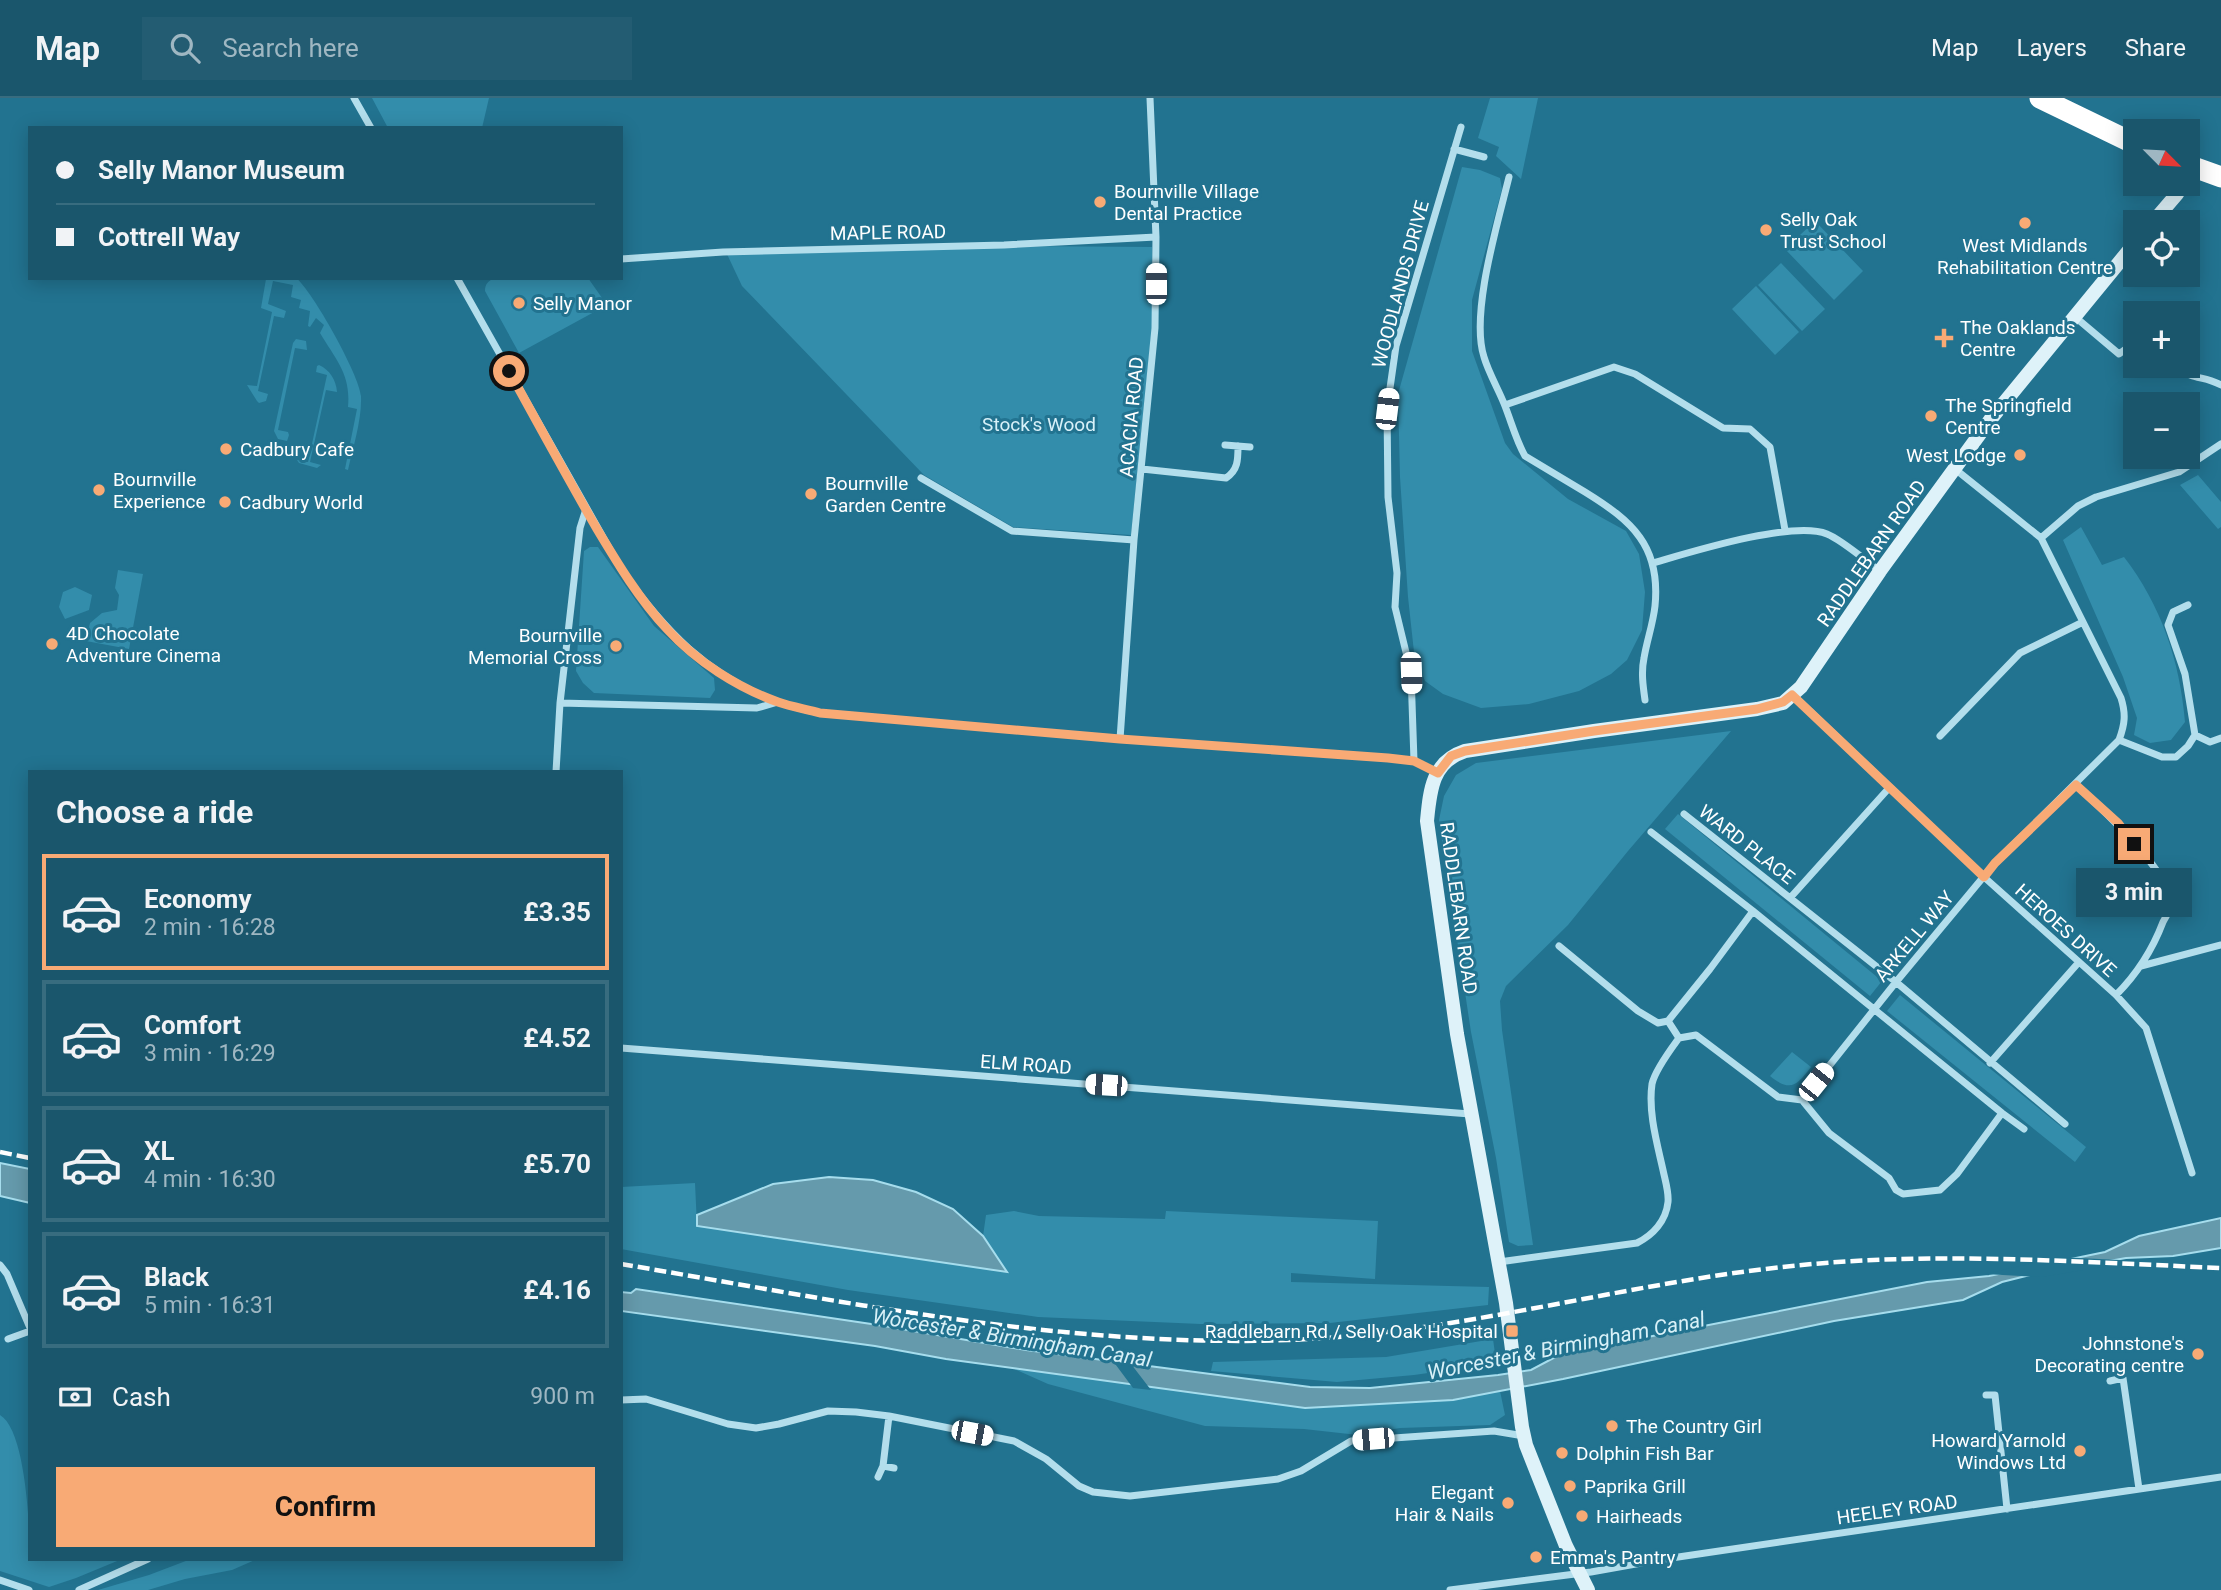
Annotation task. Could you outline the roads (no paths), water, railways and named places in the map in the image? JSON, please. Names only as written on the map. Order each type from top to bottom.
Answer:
[{"type":"highway","points":[[2040,98],[2123,138]]},
{"type":"highway","points":[[2200,174],[2221,177]]},
{"type":"street","points":[[354,98],[370,126]]},
{"type":"street","name":"ACACIA ROAD","points":[[1120,739],[1134,540],[1156,328],[1156,237],[1150,98]]},
{"type":"street","name":"WOODLANDS DRIVE","points":[[1414,761],[1411,673],[1395,607],[1397,573],[1388,497],[1387,409],[1396,346],[1461,127]]},
{"type":"street","points":[[1454,149],[1484,157]]},
{"type":"street","points":[[1509,177],[1493,242],[1479,319],[1483,355],[1525,456],[1611,508],[1644,540],[1653,563],[1656,602],[1653,626],[1643,660],[1645,700]]},
{"type":"street","points":[[2163,210],[2175,196]]},
{"type":"street","name":"MAPLE ROAD","points":[[623,259],[723,252],[1004,245],[1156,237]]},
{"type":"street","name":"RADDLEBARN ROAD","points":[[1588,1590],[1578,1574],[1524,1436],[1506,1303],[1457,1034],[1427,821],[1430,788],[1451,756],[1465,751],[1757,709],[1783,702],[1801,687],[1880,571],[1990,421],[2123,257]]},
{"type":"street","points":[[458,280],[586,509],[621,569],[645,603],[669,631],[719,672],[778,702],[820,713],[1414,761],[1438,773]]},
{"type":"street","points":[[2074,316],[2119,354],[2123,351]]},
{"type":"street","points":[[1505,405],[1614,367],[1627,370],[1723,428],[1750,429],[1770,447],[1785,530]]},
{"type":"street","points":[[2200,377],[2221,385]]},
{"type":"street","points":[[2041,538],[2078,506],[2096,497],[2179,472],[2221,444]]},
{"type":"street","points":[[1225,445],[1251,447]]},
{"type":"street","points":[[1142,468],[1226,478],[1237,467],[1238,446]]},
{"type":"street","points":[[1955,469],[2041,538],[2121,698],[2125,713],[2119,740],[2162,757],[2176,757],[2188,746],[2194,735],[2185,674],[2168,625],[2173,612],[2188,605]]},
{"type":"street","points":[[921,478],[1012,531],[1134,540]]},
{"type":"street","points":[[556,770],[560,702],[580,528],[586,509]]},
{"type":"street","points":[[1653,563],[1785,530],[1812,530],[1829,534],[1880,571]]},
{"type":"street","points":[[1940,736],[2020,653],[2083,622]]},
{"type":"street","name":"HEROES DRIVE","points":[[1792,695],[1984,877],[2116,995],[2146,1028],[2192,1172]]},
{"type":"street","points":[[560,702],[757,708],[778,702]]},
{"type":"street","points":[[2194,735],[2210,742],[2221,738]]},
{"type":"street","name":"ARKELL WAY","points":[[1802,1100],[1995,863],[2119,740]]},
{"type":"street","points":[[2076,785],[2118,823],[2166,884],[2171,904],[2152,950],[2116,995]]},
{"type":"street","name":"WARD PLACE","points":[[1790,898],[1889,788]]},
{"type":"street","name":"WARD PLACE","points":[[1684,814],[1896,982],[2065,1124]]},
{"type":"street","points":[[1651,832],[2024,1129]]},
{"type":"street","points":[[1559,946],[1638,1011],[1658,1023],[1668,1021],[1753,911]]},
{"type":"street","points":[[2141,966],[2221,945]]},
{"type":"street","points":[[1990,1063],[2079,962]]},
{"type":"street","points":[[1668,1021],[1679,1038]]},
{"type":"street","points":[[1498,1262],[1637,1243],[1656,1231],[1669,1199],[1654,1130],[1653,1081],[1679,1038],[1696,1035],[1778,1097],[1802,1100],[1829,1133],[1889,1178],[1903,1194],[1940,1190],[1957,1174],[2002,1113]]},
{"type":"street","name":"ELM ROAD","points":[[623,1048],[1470,1114]]},
{"type":"street","points":[[0,1265],[7,1274],[28,1325]]},
{"type":"street","points":[[8,1339],[28,1331]]},
{"type":"street","points":[[2109,1381],[2123,1378],[2139,1489]]},
{"type":"street","points":[[1986,1395],[1995,1395],[2007,1508]]},
{"type":"street","points":[[623,1399],[646,1399],[728,1424],[756,1428],[828,1411],[889,1416],[1014,1441],[1046,1459],[1079,1486],[1093,1492],[1130,1496],[1278,1479],[1301,1471],[1351,1441],[1494,1431],[1524,1436]]},
{"type":"street","points":[[878,1477],[883,1466],[889,1416]]},
{"type":"street","points":[[883,1466],[894,1468]]},
{"type":"street","name":"HEELEY ROAD","points":[[1450,1590],[1578,1574],[2221,1477]]},
{"type":"street","points":[[79,1590],[144,1561]]},
{"type":"street","points":[[0,1580],[29,1590]]},
{"type":"railway","points":[[0,1152],[28,1158]]},
{"type":"railway","points":[[623,1264],[953,1319],[1120,1337],[1204,1341],[1352,1336],[1478,1318],[1729,1274],[1846,1262],[1953,1258],[2221,1268]]},
{"type":"place","name":"Bournville Village Dental Practice","points":[[1100,202]]},
{"type":"place","name":"West Midlands Rehabilitation Centre","points":[[2025,223]]},
{"type":"place","name":"Selly Oak Trust School","points":[[1766,230]]},
{"type":"place","name":"Selly Manor","points":[[519,303]]},
{"type":"place","name":"The Oaklands Centre","points":[[1944,338]]},
{"type":"place","name":"The Springfield Centre","points":[[1931,416]]},
{"type":"place","name":"Cadbury Cafe","points":[[226,449]]},
{"type":"place","name":"West Lodge","points":[[2020,455]]},
{"type":"place","name":"Bournville Experience","points":[[99,490]]},
{"type":"place","name":"Bournville Garden Centre","points":[[811,494]]},
{"type":"place","name":"Cadbury World","points":[[225,502]]},
{"type":"place","name":"4D Chocolate Adventure Cinema","points":[[52,644]]},
{"type":"place","name":"Bournville Memorial Cross","points":[[616,646]]},
{"type":"place","name":"Raddlebarn Rd / Selly Oak Hospital","points":[[1512,1331]]},
{"type":"place","name":"Johnstone's Decorating centre","points":[[2198,1354]]},
{"type":"place","name":"The Country Girl","points":[[1612,1426]]},
{"type":"place","name":"Howard Yarnold Windows Ltd","points":[[2080,1451]]},
{"type":"place","name":"Dolphin Fish Bar","points":[[1562,1453]]},
{"type":"place","name":"Paprika Grill","points":[[1570,1486]]},
{"type":"place","name":"Elegant Hair & Nails","points":[[1508,1503]]},
{"type":"place","name":"Hairheads","points":[[1582,1516]]},
{"type":"place","name":"Emma's Pantry","points":[[1536,1557]]},
{"type":"park label","name":"Stock's Wood","points":[[1039,424]]},
{"type":"water label","name":"Worcester & Birmingham Canal","points":[[1012,1338]]},
{"type":"water label","name":"Worcester & Birmingham Canal","points":[[1566,1346]]}]
